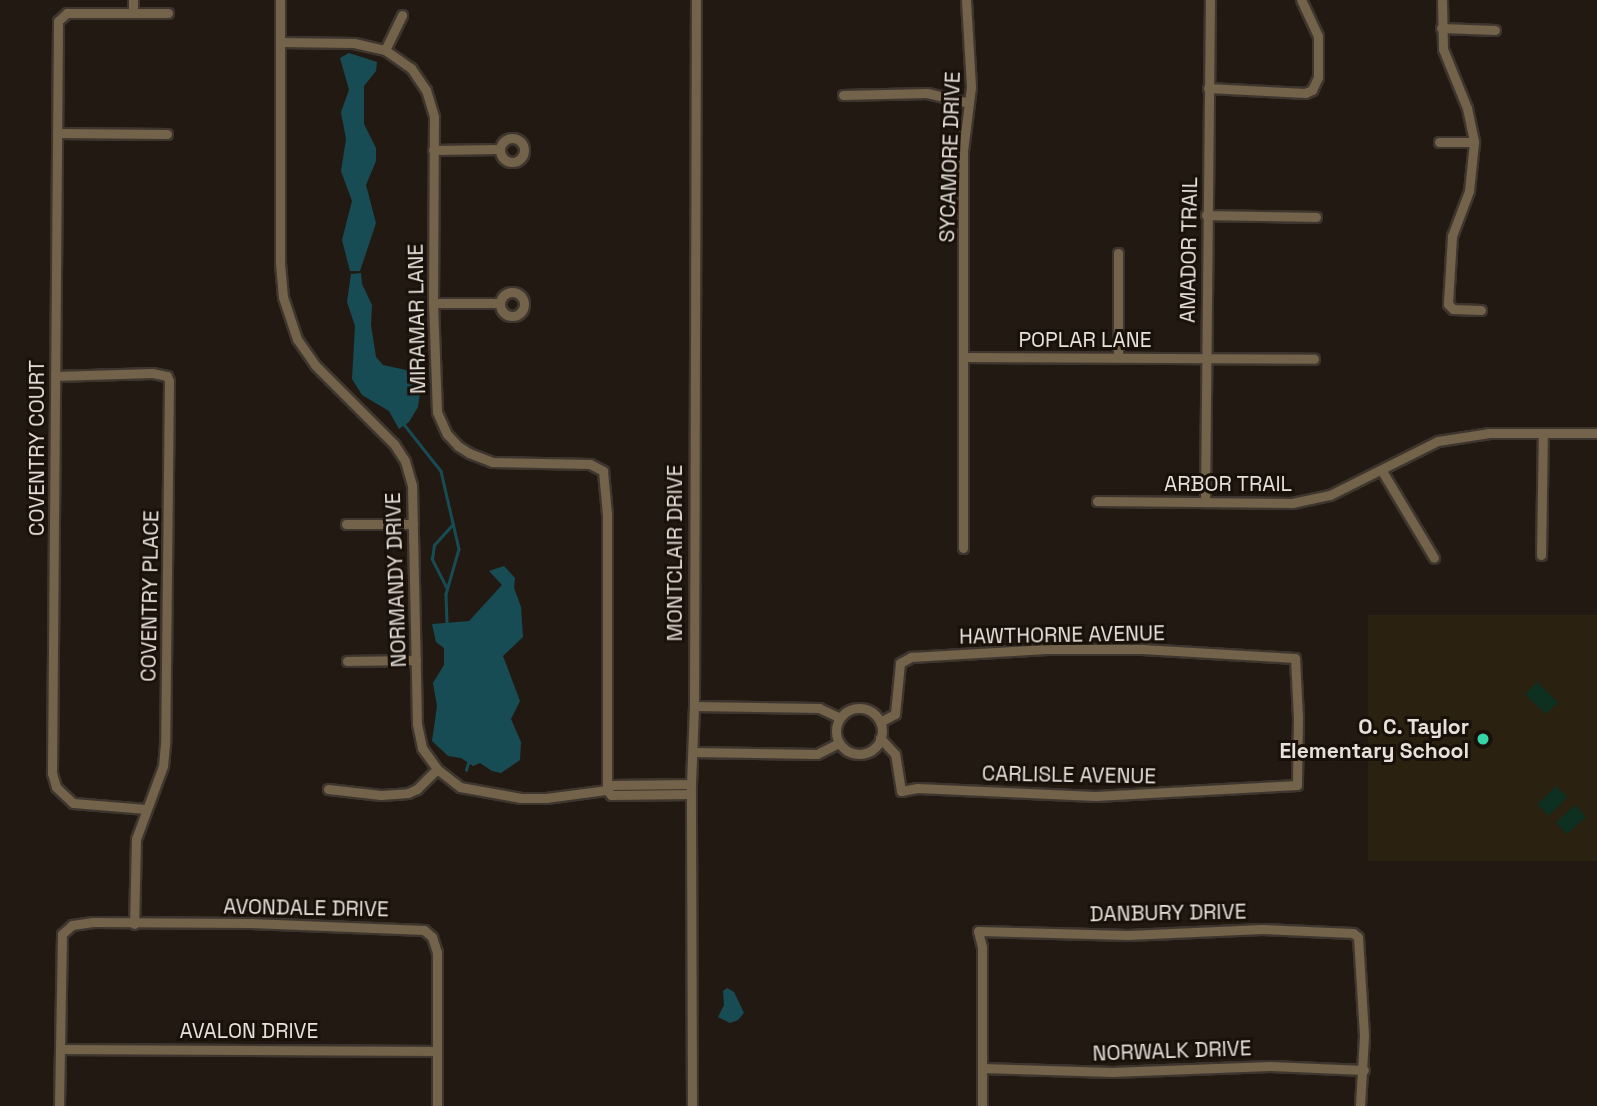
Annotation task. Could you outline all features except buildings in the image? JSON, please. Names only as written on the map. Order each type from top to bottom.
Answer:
[{"type":"street","points":[[132,0],[133,13],[168,13]]},
{"type":"street","name":"NORMANDY DRIVE","points":[[280,0],[280,249],[283,297],[297,339],[315,365],[394,444],[405,461],[411,485],[418,735],[422,748],[437,769],[460,787],[521,797],[546,798],[609,788],[611,795],[691,789]]},
{"type":"street","name":"MONTCLAIR DRIVE","points":[[692,1106],[691,789],[694,706],[696,0]]},
{"type":"street","name":"SYCAMORE DRIVE","points":[[963,548],[963,151],[971,87],[966,0]]},
{"type":"street","name":"AMADOR TRAIL","points":[[1205,501],[1210,0]]},
{"type":"street","points":[[1208,88],[1305,93],[1312,90],[1318,78],[1318,36],[1301,0]]},
{"type":"street","points":[[1442,0],[1443,49],[1467,108],[1474,142],[1469,191],[1452,236],[1450,308],[1481,310]]},
{"type":"street","name":"COVENTRY COURT","points":[[133,13],[63,14],[58,21],[52,773],[56,787],[73,803],[146,809]]},
{"type":"street","points":[[385,50],[402,15]]},
{"type":"street","points":[[1441,28],[1495,30]]},
{"type":"street","name":"MIRAMAR LANE","points":[[280,42],[354,43],[385,50],[411,68],[426,90],[434,117],[433,303],[437,412],[447,434],[469,453],[492,462],[590,464],[605,474],[609,788]]},
{"type":"street","points":[[844,95],[927,93],[969,103]]},
{"type":"street","points":[[57,132],[167,134]]},
{"type":"street","points":[[1440,142],[1474,142]]},
{"type":"street","points":[[433,150],[500,149]]},
{"type":"street","points":[[1206,215],[1316,217]]},
{"type":"street","points":[[1118,253],[1118,357]]},
{"type":"street","points":[[433,303],[499,303]]},
{"type":"street","name":"POPLAR LANE","points":[[965,357],[1314,359]]},
{"type":"street","name":"COVENTRY PLACE","points":[[55,376],[152,373],[167,376],[169,381],[165,744],[163,766],[136,839],[134,924]]},
{"type":"street","name":"ARBOR TRAIL","points":[[1097,500],[1310,501],[1330,495],[1382,471],[1438,441],[1489,433],[1597,433]]},
{"type":"street","points":[[1541,555],[1544,433]]},
{"type":"street","points":[[1382,471],[1434,558]]},
{"type":"street","points":[[346,524],[412,524]]},
{"type":"street","name":"HAWTHORNE AVENUE","points":[[880,722],[895,714],[900,663],[911,657],[1047,649],[1142,649],[1294,658],[1298,718],[1297,785]]},
{"type":"street","points":[[347,661],[416,660]]},
{"type":"street","points":[[694,706],[819,708],[840,718]]},
{"type":"street","points":[[861,708],[874,714],[880,722],[880,738],[872,750],[858,754],[839,743],[836,730],[840,718],[852,709],[861,708]]},
{"type":"street","name":"CARLISLE AVENUE","points":[[880,738],[895,754],[901,790],[917,788],[1095,796],[1214,792],[1297,785]]},
{"type":"street","points":[[692,751],[817,754],[839,743]]},
{"type":"street","points":[[328,789],[381,794],[408,793],[437,769]]},
{"type":"street","name":"AVONDALE DRIVE","points":[[60,1049],[62,934],[72,925],[93,922],[417,928],[424,930],[435,943],[438,978],[437,1106]]},
{"type":"street","name":"DANBURY DRIVE","points":[[982,1068],[982,947],[978,931],[1128,935],[1262,929],[1353,933],[1358,937],[1364,1070]]},
{"type":"street","points":[[60,1049],[60,1106]]},
{"type":"street","name":"AVALON DRIVE","points":[[60,1049],[438,1051]]},
{"type":"street","name":"NORWALK DRIVE","points":[[982,1068],[1112,1072],[1270,1066],[1364,1070]]},
{"type":"street","points":[[982,1068],[982,1106]]},
{"type":"street","points":[[1360,1106],[1364,1070]]},
{"type":"shaded area","name":"O. C. Taylor Elementary School","points":[[1368,615],[1597,615],[1597,861],[1368,861]]},
{"type":"green space","points":[[1537,682],[1558,702],[1546,714],[1525,694]]},
{"type":"green space","points":[[1556,786],[1567,797],[1549,816],[1538,804]]},
{"type":"green space","points":[[1575,805],[1586,817],[1567,834],[1556,823]]},
{"type":"water","points":[[349,53],[377,62],[376,71],[364,86],[364,124],[376,148],[376,161],[366,185],[376,223],[360,271],[350,271],[342,240],[352,201],[341,171],[346,139],[341,112],[349,90],[340,58]]},
{"type":"water","points":[[361,273],[362,284],[372,305],[371,325],[376,357],[383,365],[406,370],[421,386],[418,407],[409,422],[399,429],[389,411],[362,395],[352,379],[355,326],[347,302],[351,274]]},
{"type":"water","points":[[504,566],[515,578],[514,588],[521,607],[523,637],[503,656],[520,701],[511,719],[521,742],[520,760],[501,773],[480,763],[473,766],[461,758],[448,756],[432,741],[437,706],[433,683],[444,665],[444,648],[436,642],[432,624],[469,621],[502,585],[489,571]]},
{"type":"water","points":[[727,988],[734,992],[744,1013],[738,1020],[730,1023],[718,1017],[724,1005],[723,991]]},
{"type":"waterway","points":[[403,423],[441,471],[459,549],[446,594],[447,627]]},
{"type":"waterway","points":[[447,589],[432,559],[434,545],[453,524]]},
{"type":"waterway","points":[[466,770],[468,763]]},
{"type":"place","name":"O. C. Taylor Elementary School","points":[[1483,739]]}]
